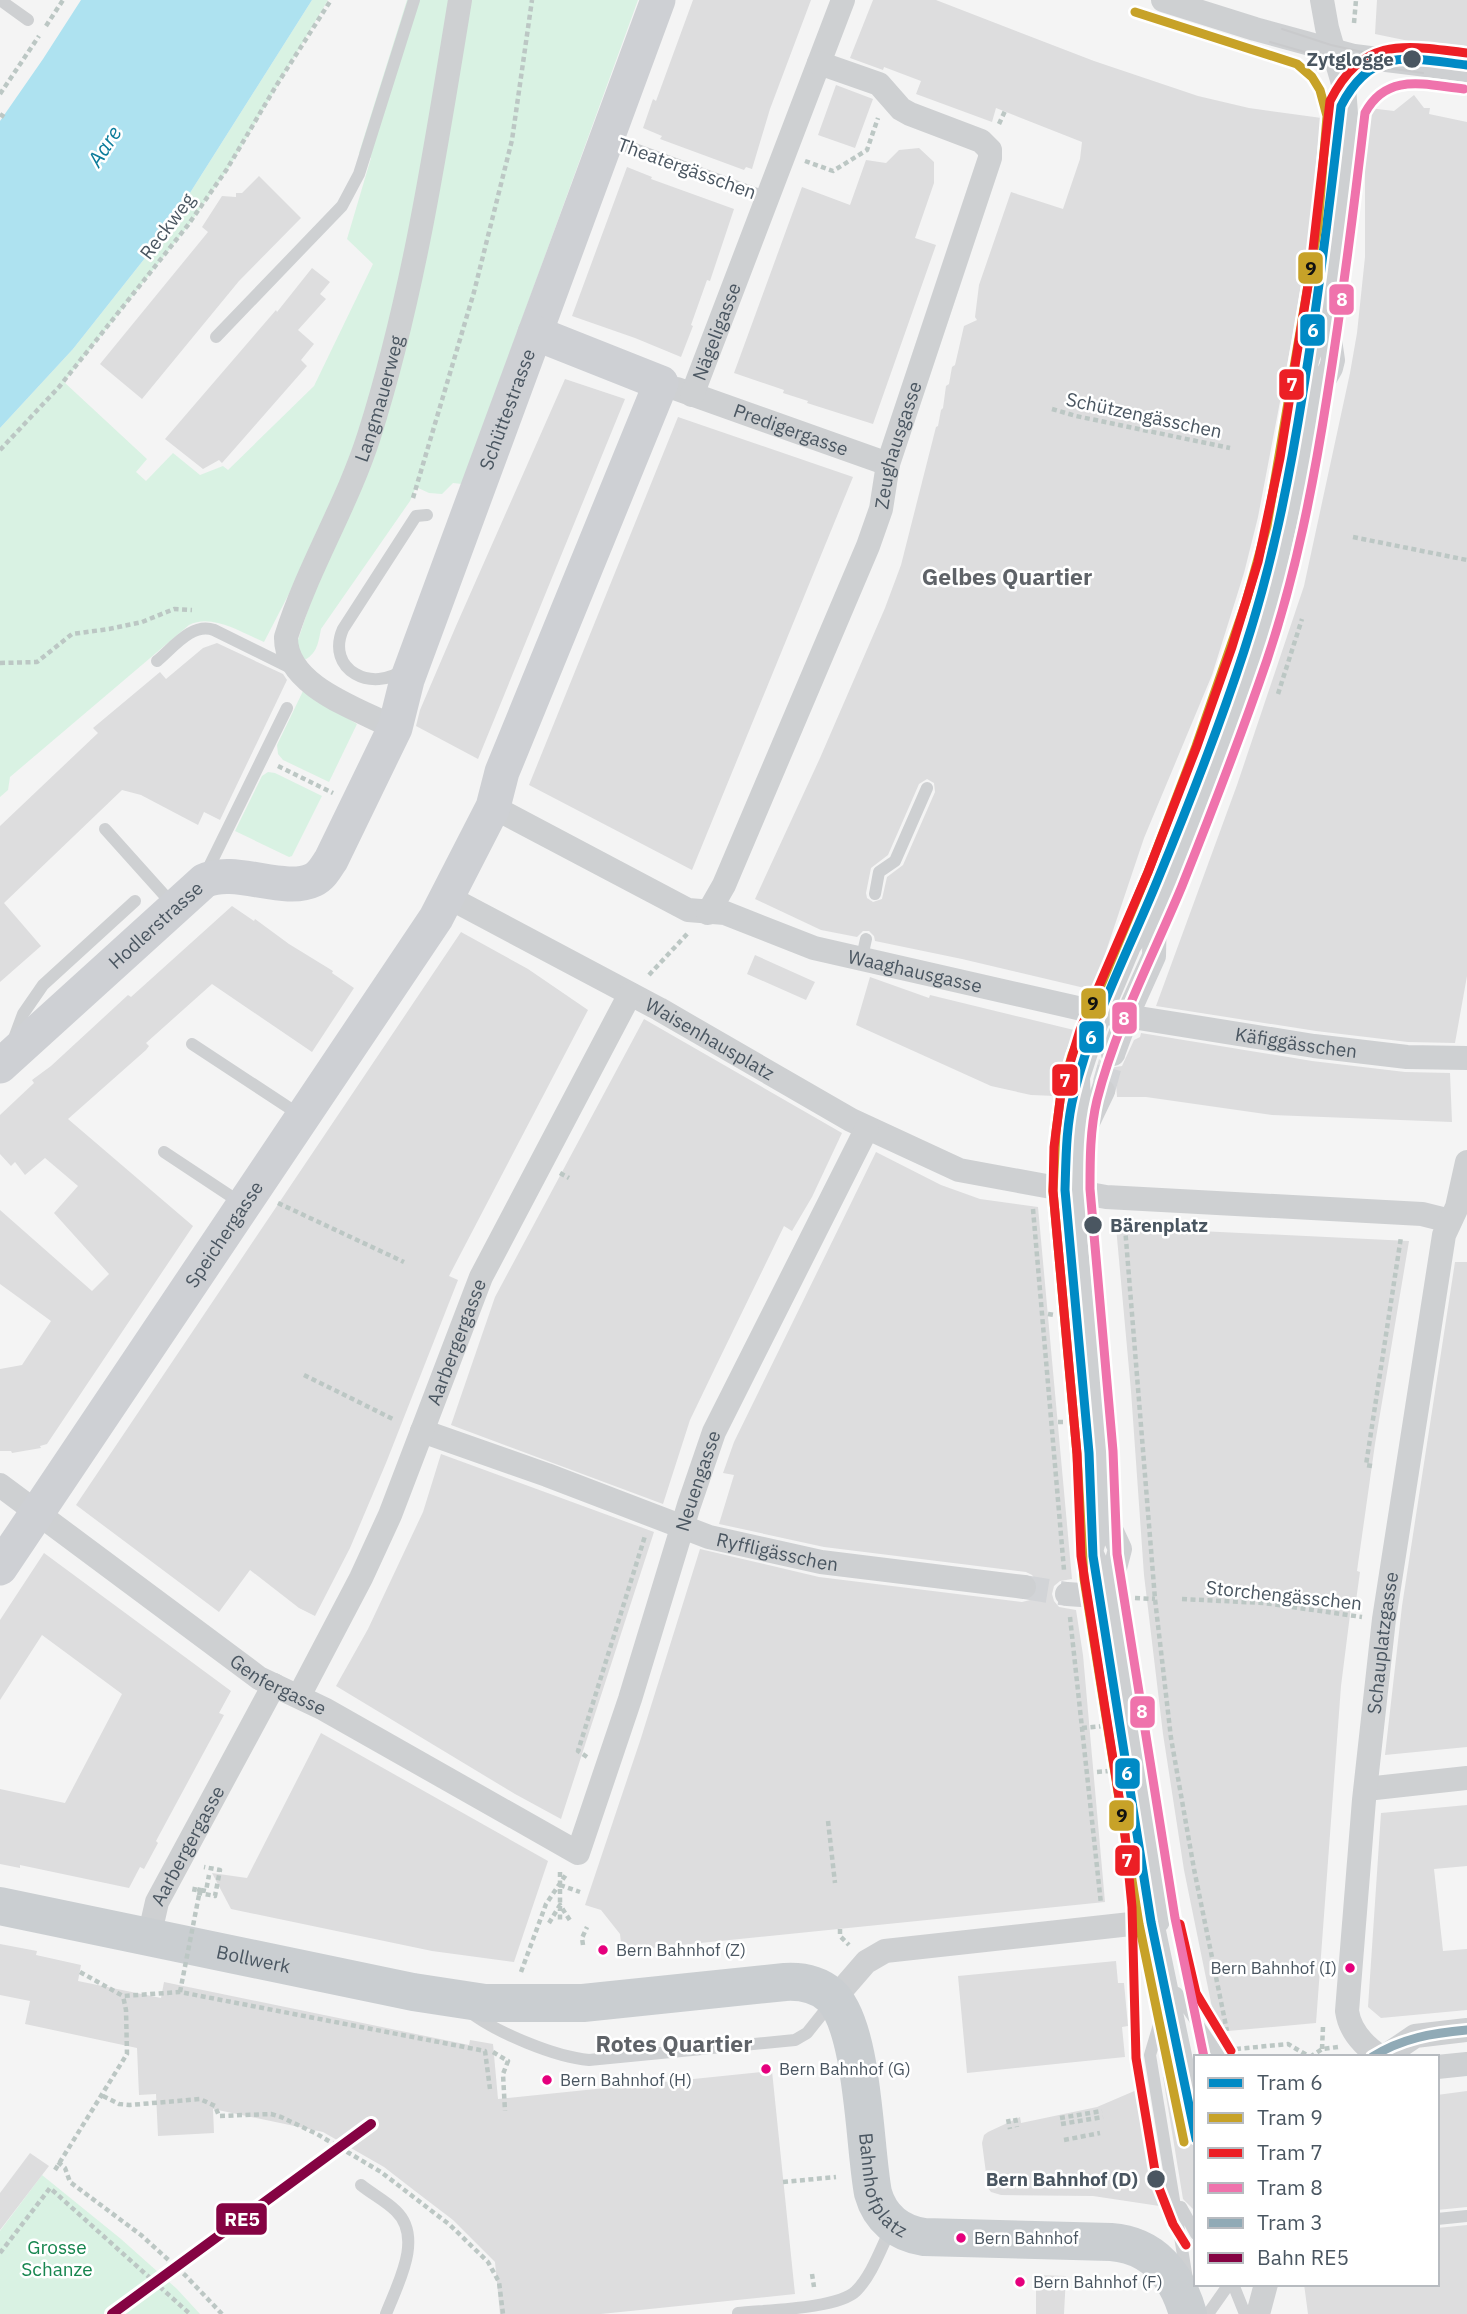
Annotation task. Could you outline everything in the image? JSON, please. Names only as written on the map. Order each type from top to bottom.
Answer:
[{"type":"main road","name":"Bollwerk","points":[[0,1906],[454,1999],[515,1988]]},
{"type":"main road","points":[[515,1988],[583,2003],[796,1982],[817,1987],[834,1999]]},
{"type":"main road","name":"Bahnhofplatz","points":[[834,1999],[848,2024],[854,2049],[873,2193],[878,2208],[893,2225],[924,2237],[1122,2243],[1150,2254],[1164,2266],[1181,2294],[1189,2314]]},
{"type":"street","name":"Langmauerweg","points":[[395,727],[323,692],[299,672],[289,658],[286,637],[315,561],[356,475],[392,361],[434,155],[460,0]]},
{"type":"street","name":"Schüttestrasse","points":[[344,805],[395,727],[414,659],[658,0]]},
{"type":"street","name":"Nägeligasse","points":[[493,807],[502,772],[677,389],[768,198],[843,0]]},
{"type":"street","points":[[1163,0],[1255,29],[1369,60],[1467,71]]},
{"type":"street","points":[[834,1999],[869,1959],[890,1950],[1158,1921],[1126,1724],[1110,1594],[1091,1552],[1102,1510],[1074,1226],[1074,1192],[1080,1140],[1076,1084],[1101,1012],[1129,946],[1155,908],[1245,672],[1268,598],[1287,522],[1311,402],[1306,365],[1308,353],[1327,320],[1334,271],[1346,114],[1346,94],[1322,0]]},
{"type":"street","name":"Zeughausgasse","points":[[708,912],[724,885],[854,584],[881,509],[888,464],[989,163],[999,148],[901,109],[879,84],[819,62]]},
{"type":"street","name":"Predigergasse","points":[[535,333],[677,389],[888,464]]},
{"type":"street","name":"Hodlerstrasse","points":[[1,1065],[201,883],[218,877],[293,883],[313,880],[323,872],[331,859],[344,805]]},
{"type":"street","points":[[448,897],[493,807],[681,906],[695,912],[708,912]]},
{"type":"street","name":"Waisenhausplatz","points":[[448,897],[631,994],[867,1128],[959,1170],[1074,1192]]},
{"type":"street","name":"Speichergasse","points":[[0,1568],[37,1512],[259,1203],[303,1118],[448,897]]},
{"type":"street","points":[[1113,1054],[1154,956],[1155,908]]},
{"type":"street","name":"Waaghausgasse","points":[[708,912],[725,913],[814,948],[864,948],[1101,1012],[1127,1016]]},
{"type":"street","name":"Aarbergergasse","points":[[299,1696],[361,1578],[390,1515],[481,1277],[631,994]]},
{"type":"street","name":"Käfiggässchen","points":[[1127,1016],[1325,1048],[1407,1057],[1467,1058]]},
{"type":"street","points":[[1080,1140],[1103,1091]]},
{"type":"street","name":"Neuengasse","points":[[569,1858],[630,1699],[689,1504],[714,1433],[867,1128]]},
{"type":"street","name":"Schauplatzgasse","points":[[1379,2055],[1364,2044],[1354,2032],[1347,2011],[1366,1789],[1384,1619],[1444,1235],[1458,1212],[1467,1162]]},
{"type":"street","points":[[1074,1192],[1118,1198],[1422,1214],[1458,1212]]},
{"type":"street","name":"Ryffligässchen","points":[[422,1431],[547,1475],[683,1529],[745,1546],[814,1561],[1024,1587]]},
{"type":"street","name":"Genfergasse","points":[[0,1485],[259,1678],[299,1696],[569,1858]]},
{"type":"street","points":[[1067,1594],[1110,1594]]},
{"type":"street","name":"Aarbergergasse","points":[[149,1937],[157,1902],[274,1685]]},
{"type":"street","points":[[1366,1789],[1467,1778]]},
{"type":"street","points":[[1385,2055],[1415,2036],[1467,2030]]},
{"type":"street","points":[[1439,2067],[1467,2064]]},
{"type":"street","points":[[1256,2314],[1265,2286]]},
{"type":"lane","points":[[0,0],[28,20]]},
{"type":"lane","points":[[216,337],[342,206],[359,174],[414,0]]},
{"type":"lane","name":"Theatergässchen","points":[[607,139],[768,198]]},
{"type":"lane","points":[[414,659],[401,672],[382,680],[372,680],[359,676],[347,667],[338,645],[343,629],[416,516],[427,515]]},
{"type":"lane","points":[[157,661],[192,631],[208,628],[299,672]]},
{"type":"lane","points":[[201,883],[287,708]]},
{"type":"lane","points":[[875,894],[881,870],[895,861],[927,788]]},
{"type":"lane","points":[[105,829],[175,907]]},
{"type":"lane","points":[[1,1065],[23,1014],[43,985],[135,901]]},
{"type":"lane","points":[[192,1044],[303,1118]]},
{"type":"lane","points":[[164,1152],[259,1203]]},
{"type":"lane","points":[[1158,1921],[1194,2093]]},
{"type":"lane","points":[[1171,1984],[1225,2053]]},
{"type":"lane","points":[[1171,1984],[1150,2049],[1182,2235],[1189,2314]]},
{"type":"lane","points":[[454,1999],[488,2026],[565,2057],[589,2060],[795,2040],[807,2033],[834,1999]]},
{"type":"lane","points":[[1171,2177],[1177,2198],[1194,2230]]},
{"type":"lane","points":[[361,2185],[396,2211],[405,2222],[408,2235],[406,2257],[386,2314]]},
{"type":"lane","points":[[1439,2219],[1467,2216]]},
{"type":"lane","points":[[740,2313],[817,2309],[843,2299],[858,2290],[893,2225]]},
{"type":"lane","points":[[1208,2314],[1229,2286]]},
{"type":"lane","points":[[1232,2286],[1245,2314]]},
{"type":"lane","points":[[1255,2286],[1256,2314]]},
{"type":"path","points":[[0,94],[63,0]]},
{"type":"path","name":"Reckweg","points":[[0,450],[59,387],[188,225],[227,169],[331,0]]},
{"type":"path","points":[[407,508],[414,496],[437,424],[512,140],[532,0]]},
{"type":"path","points":[[0,114],[6,118]]},
{"type":"path","points":[[785,154],[833,171],[867,150]]},
{"type":"path","name":"Schützengässchen","points":[[1052,409],[1230,448]]},
{"type":"path","points":[[1353,537],[1467,560]]},
{"type":"path","points":[[0,663],[37,662],[72,634],[142,622],[174,609],[199,611]]},
{"type":"path","points":[[1278,694],[1302,619]]},
{"type":"path","points":[[262,758],[344,805]]},
{"type":"path","points":[[631,994],[708,912]]},
{"type":"path","points":[[259,1203],[404,1262]]},
{"type":"path","points":[[1125,1227],[1155,1599],[1171,1738],[1194,1870],[1227,2032]]},
{"type":"path","points":[[1372,1466],[1366,1465],[1400,1241]]},
{"type":"path","points":[[304,1375],[395,1420]]},
{"type":"path","points":[[583,1755],[578,1751],[649,1526]]},
{"type":"path","points":[[1147,1599],[1155,1599]]},
{"type":"path","name":"Storchengässchen","points":[[1182,1599],[1265,1603],[1384,1619]]},
{"type":"path","points":[[1082,1728],[1089,1728]]},
{"type":"path","points":[[828,1821],[835,1883]]},
{"type":"path","points":[[515,1988],[546,1904],[560,1885],[569,1858]]},
{"type":"path","points":[[560,1922],[560,1885],[569,1858]]},
{"type":"path","points":[[197,1889],[194,1892],[215,1896],[220,1870],[202,1867],[201,1870]]},
{"type":"path","points":[[197,1889],[206,1891],[209,1875]]},
{"type":"path","points":[[560,1885],[580,1892]]},
{"type":"path","points":[[180,1992],[197,1889]]},
{"type":"path","points":[[560,1905],[571,1922]]},
{"type":"path","points":[[549,1923],[560,1905]]},
{"type":"path","points":[[583,1945],[582,1938],[587,1927]]},
{"type":"path","points":[[840,1928],[840,1936]]},
{"type":"path","points":[[80,1972],[123,1996],[180,1992],[485,2052],[490,2089]]},
{"type":"path","points":[[55,2170],[127,2054],[123,1996]]},
{"type":"path","points":[[1322,2049],[1323,2031]]},
{"type":"path","points":[[1225,2053],[1289,2044],[1307,2055]]},
{"type":"path","points":[[1313,2055],[1322,2049],[1341,2047]]},
{"type":"path","points":[[493,2052],[508,2061],[503,2074],[505,2111]]},
{"type":"path","points":[[103,2096],[119,2104],[130,2105],[200,2099],[215,2106],[219,2116],[271,2114],[317,2134],[381,2172],[450,2225],[493,2268],[499,2282],[503,2314]]},
{"type":"path","points":[[1061,2121],[1102,2114]]},
{"type":"path","points":[[1015,2118],[1017,2127]]},
{"type":"path","points":[[1008,2119],[1010,2129]]},
{"type":"path","points":[[1064,2140],[1100,2133]]},
{"type":"path","points":[[58,2162],[65,2168],[70,2182],[141,2235],[222,2314]]},
{"type":"path","points":[[783,2182],[836,2177]]},
{"type":"path","points":[[0,2253],[50,2188],[71,2204],[190,2314]]},
{"type":"path","points":[[180,2271],[189,2262]]},
{"type":"green space","points":[[312,0],[328,0],[228,169],[188,226],[64,382],[147,459],[136,472],[146,481],[173,453],[200,475],[223,466],[228,470],[314,386],[373,264],[347,239],[371,158],[359,153],[407,0],[638,0],[462,484],[453,483],[442,494],[429,493],[416,487],[410,501],[321,629],[313,654],[299,662],[292,658],[391,361],[308,557],[264,642],[217,623],[207,621],[189,625],[10,777],[8,790],[0,797],[0,428],[73,349],[164,234]]},
{"type":"green space","points":[[303,691],[357,724],[329,782],[283,760],[278,754],[277,745]]},
{"type":"green space","points":[[268,772],[322,796],[292,856],[289,857],[235,831],[262,776]]},
{"type":"green space","name":"Grosse Schanze","points":[[42,2175],[121,2239],[177,2289],[200,2314],[0,2314],[0,2231]]},
{"type":"water","name":"Aare","points":[[81,0],[312,0],[164,234],[73,349],[0,428],[0,121]]},
{"type":"building","points":[[693,0],[811,0],[770,109],[752,169],[746,167],[744,170],[660,139],[662,136],[643,128],[653,99],[656,101]]},
{"type":"building","points":[[873,0],[936,0],[1094,61],[1198,96],[1249,108],[1329,119],[1307,260],[1258,517],[1244,573],[1212,675],[1144,838],[1093,990],[875,941],[869,931],[863,931],[857,937],[821,930],[755,899],[820,758],[901,565],[943,408],[946,386],[955,365],[964,326],[977,320],[975,317],[979,285],[1011,192],[1063,209],[1080,159],[1082,142],[996,108],[992,122],[916,94],[921,81],[850,58]],"holes":[[[927,779],[934,783],[935,792],[903,865],[887,877],[882,899],[873,902],[867,898],[866,893],[871,868],[888,855],[919,784]]]},
{"type":"building","points":[[1377,0],[1467,0],[1467,49],[1438,47],[1375,34]]},
{"type":"building","points":[[836,85],[873,99],[855,148],[818,135]]},
{"type":"building","points":[[1414,95],[1424,108],[1430,108],[1429,114],[1467,122],[1467,976],[1455,1043],[1408,1042],[1316,1031],[1156,1006],[1237,785],[1304,586],[1357,333],[1365,257],[1365,153],[1369,108],[1394,111]]},
{"type":"building","points":[[919,148],[934,162],[934,183],[915,238],[936,245],[873,424],[807,403],[808,401],[783,393],[784,390],[734,373],[802,187],[850,205],[866,160],[886,163],[899,150]]},
{"type":"building","points":[[627,167],[652,177],[651,179],[734,209],[681,357],[572,316]]},
{"type":"building","points":[[259,176],[301,218],[239,281],[142,399],[100,364],[208,232],[202,227],[222,196],[236,197],[236,193],[242,193]]},
{"type":"building","points":[[312,268],[330,282],[320,294],[326,299],[298,330],[314,344],[301,360],[307,366],[222,463],[219,460],[203,469],[165,439],[276,310],[277,312]]},
{"type":"building","points":[[565,379],[625,399],[478,759],[416,726],[420,710],[456,626]]},
{"type":"building","points":[[678,417],[853,477],[692,870],[529,785]]},
{"type":"building","points":[[217,643],[283,674],[287,680],[220,820],[204,812],[198,825],[141,795],[122,790],[4,903],[41,946],[0,982],[0,826],[98,733],[93,728],[160,672],[166,679],[203,648]]},
{"type":"building","points":[[232,906],[333,971],[332,973],[354,988],[312,1052],[212,984],[146,1043],[149,1046],[146,1050],[68,1119],[193,1226],[47,1444],[40,1446],[41,1448],[12,1453],[0,1451],[0,1369],[22,1365],[51,1321],[0,1284],[0,1210],[92,1291],[109,1274],[54,1213],[78,1186],[45,1158],[25,1175],[15,1162],[11,1166],[0,1154],[0,1115],[34,1083],[32,1080],[51,1066],[128,995],[131,997]]},
{"type":"building","points":[[461,932],[528,969],[588,1010],[449,1276],[458,1280],[386,1463],[350,1548],[315,1616],[299,1608],[250,1570],[219,1612],[76,1505]]},
{"type":"building","points":[[755,955],[815,982],[806,1000],[747,974]]},
{"type":"building","points":[[870,977],[929,998],[930,995],[1074,1030],[1071,1041],[1074,1042],[1056,1096],[1031,1095],[991,1086],[856,1025]]},
{"type":"building","points":[[644,1019],[842,1133],[812,1197],[792,1231],[784,1226],[715,1368],[690,1420],[663,1504],[451,1425],[495,1297]]},
{"type":"building","points":[[1141,1033],[1312,1061],[1405,1072],[1450,1073],[1452,1122],[1272,1115],[1146,1097],[1117,1097],[1116,1083],[1110,1078],[1101,1076],[1093,1080],[1099,1059],[1109,1068],[1122,1066],[1134,1040],[1140,1037]]},
{"type":"building","points":[[876,1152],[941,1185],[980,1199],[1038,1207],[1072,1579],[1060,1581],[1054,1586],[1052,1594],[1059,1607],[1076,1610],[1083,1655],[1105,1902],[622,1951],[620,1934],[601,1910],[585,1905],[700,1549],[819,1577],[1022,1602],[1030,1600],[1039,1589],[1037,1581],[1026,1572],[824,1547],[719,1524],[734,1475],[723,1473],[734,1442]]},
{"type":"building","points":[[1116,1227],[1409,1241],[1375,1444],[1357,1571],[1360,1572],[1355,1608],[1351,1607],[1341,1686],[1316,2023],[1217,2032],[1184,1870],[1163,1734],[1144,1575]]},
{"type":"building","points":[[1455,1262],[1467,1262],[1467,1747],[1385,1755],[1402,1606]]},
{"type":"building","points":[[441,1454],[654,1532],[561,1819],[336,1686],[368,1629],[423,1512]]},
{"type":"building","points":[[44,1553],[231,1691],[219,1713],[224,1715],[156,1841],[158,1843],[144,1869],[140,1867],[129,1888],[20,1865],[20,1868],[0,1864],[0,1789],[65,1803],[122,1694],[42,1635],[0,1700],[0,1620]]},
{"type":"building","points":[[321,1733],[548,1861],[514,1962],[432,1951],[231,1909],[212,1873],[247,1878]]},
{"type":"building","points":[[1467,1805],[1467,1866],[1434,1869],[1443,1951],[1467,1949],[1467,2010],[1381,2018],[1368,2007],[1381,1813]]},
{"type":"building","points":[[0,1944],[37,1951],[36,1955],[81,1965],[78,1981],[161,1998],[164,1982],[469,2045],[470,2040],[493,2044],[498,2099],[772,2071],[795,2294],[601,2314],[500,2314],[495,2262],[453,2220],[384,2167],[323,2132],[213,2109],[214,2133],[158,2136],[156,2094],[139,2095],[137,2048],[25,2024],[30,2001],[0,1995]]},
{"type":"building","points":[[1116,1961],[1118,1983],[1124,1983],[1128,2026],[1122,2027],[1125,2057],[967,2073],[958,1976]]},
{"type":"building","points":[[1180,2068],[1188,2105],[1194,2110],[1194,2210],[1183,2199],[1163,2077]]},
{"type":"building","points":[[1146,2086],[1166,2207],[1093,2196],[1001,2195],[988,2188],[982,2143],[988,2132],[1020,2117],[1021,2123],[1097,2107]]},
{"type":"building","points":[[1467,2091],[1467,2207],[1439,2210],[1439,2095]]},
{"type":"building","points":[[30,2153],[49,2166],[0,2230],[0,2193]]},
{"type":"building","points":[[1467,2225],[1467,2314],[1308,2314],[1304,2286],[1439,2286],[1439,2228]]},
{"type":"building","points":[[1036,2275],[1066,2276],[1064,2314],[1036,2314]]},
{"type":"tunnel","points":[[1103,1091],[1113,1054]]},
{"type":"tunnel","points":[[1024,1587],[1067,1594]]},
{"type":"tram line","name":"9","points":[[1135,12],[1297,64],[1312,77],[1320,90],[1327,116],[1318,226],[1267,526],[1246,602],[1196,746],[1148,872],[1072,1055],[1061,1093],[1056,1132],[1053,1191],[1077,1454],[1084,1579],[1139,1924],[1184,2142]]},
{"type":"tram line","points":[[1282,29],[1331,45],[1394,59]]},
{"type":"tram line","points":[[1270,42],[1336,61],[1423,73]]},
{"type":"tram line","name":"7","points":[[1186,2245],[1173,2224],[1157,2183],[1136,2058],[1132,1907],[1125,1835],[1081,1556],[1077,1454],[1053,1191],[1054,1147],[1061,1093],[1080,1030],[1148,872],[1197,746],[1258,562],[1280,458],[1311,267],[1330,101],[1356,65],[1371,55],[1405,48],[1467,53]]},
{"type":"tram line","name":"6","points":[[1194,2129],[1151,1922],[1093,1556],[1089,1453],[1065,1190],[1069,1118],[1091,1039],[1203,766],[1263,587],[1286,490],[1303,392],[1341,106],[1366,73],[1394,60],[1427,60],[1467,65]]},
{"type":"tram line","name":"8","points":[[1204,2055],[1175,1918],[1117,1554],[1113,1451],[1090,1189],[1093,1122],[1114,1045],[1215,802],[1267,660],[1287,595],[1303,530],[1322,430],[1343,291],[1365,113],[1384,91],[1396,86],[1421,84],[1464,89]]},
{"type":"tram line","name":"7","points":[[1180,1924],[1196,1993],[1231,2051]]},
{"type":"tram line","name":"3","points":[[1376,2055],[1418,2038],[1467,2030]]},
{"type":"rail line","name":"RE5","points":[[112,2314],[371,2124]]},
{"type":"place","name":"Zytglogge","points":[[1412,59]]},
{"type":"place","name":"Bärenplatz","points":[[1093,1225]]},
{"type":"place","name":"Bern Bahnhof (Z)","points":[[603,1950]]},
{"type":"place","name":"Bern Bahnhof (I)","points":[[1350,1968]]},
{"type":"place","name":"Bern Bahnhof (G)","points":[[766,2069]]},
{"type":"place","name":"Bern Bahnhof (H)","points":[[547,2080]]},
{"type":"place","name":"Bern Bahnhof (D)","points":[[1156,2179]]},
{"type":"place","name":"Bern Bahnhof","points":[[961,2238]]},
{"type":"place","name":"Bern Bahnhof (F)","points":[[1020,2282]]},
{"type":"district","name":"Gelbes Quartier","points":[[1007,576]]},
{"type":"district","name":"Rotes Quartier","points":[[674,2043]]}]
